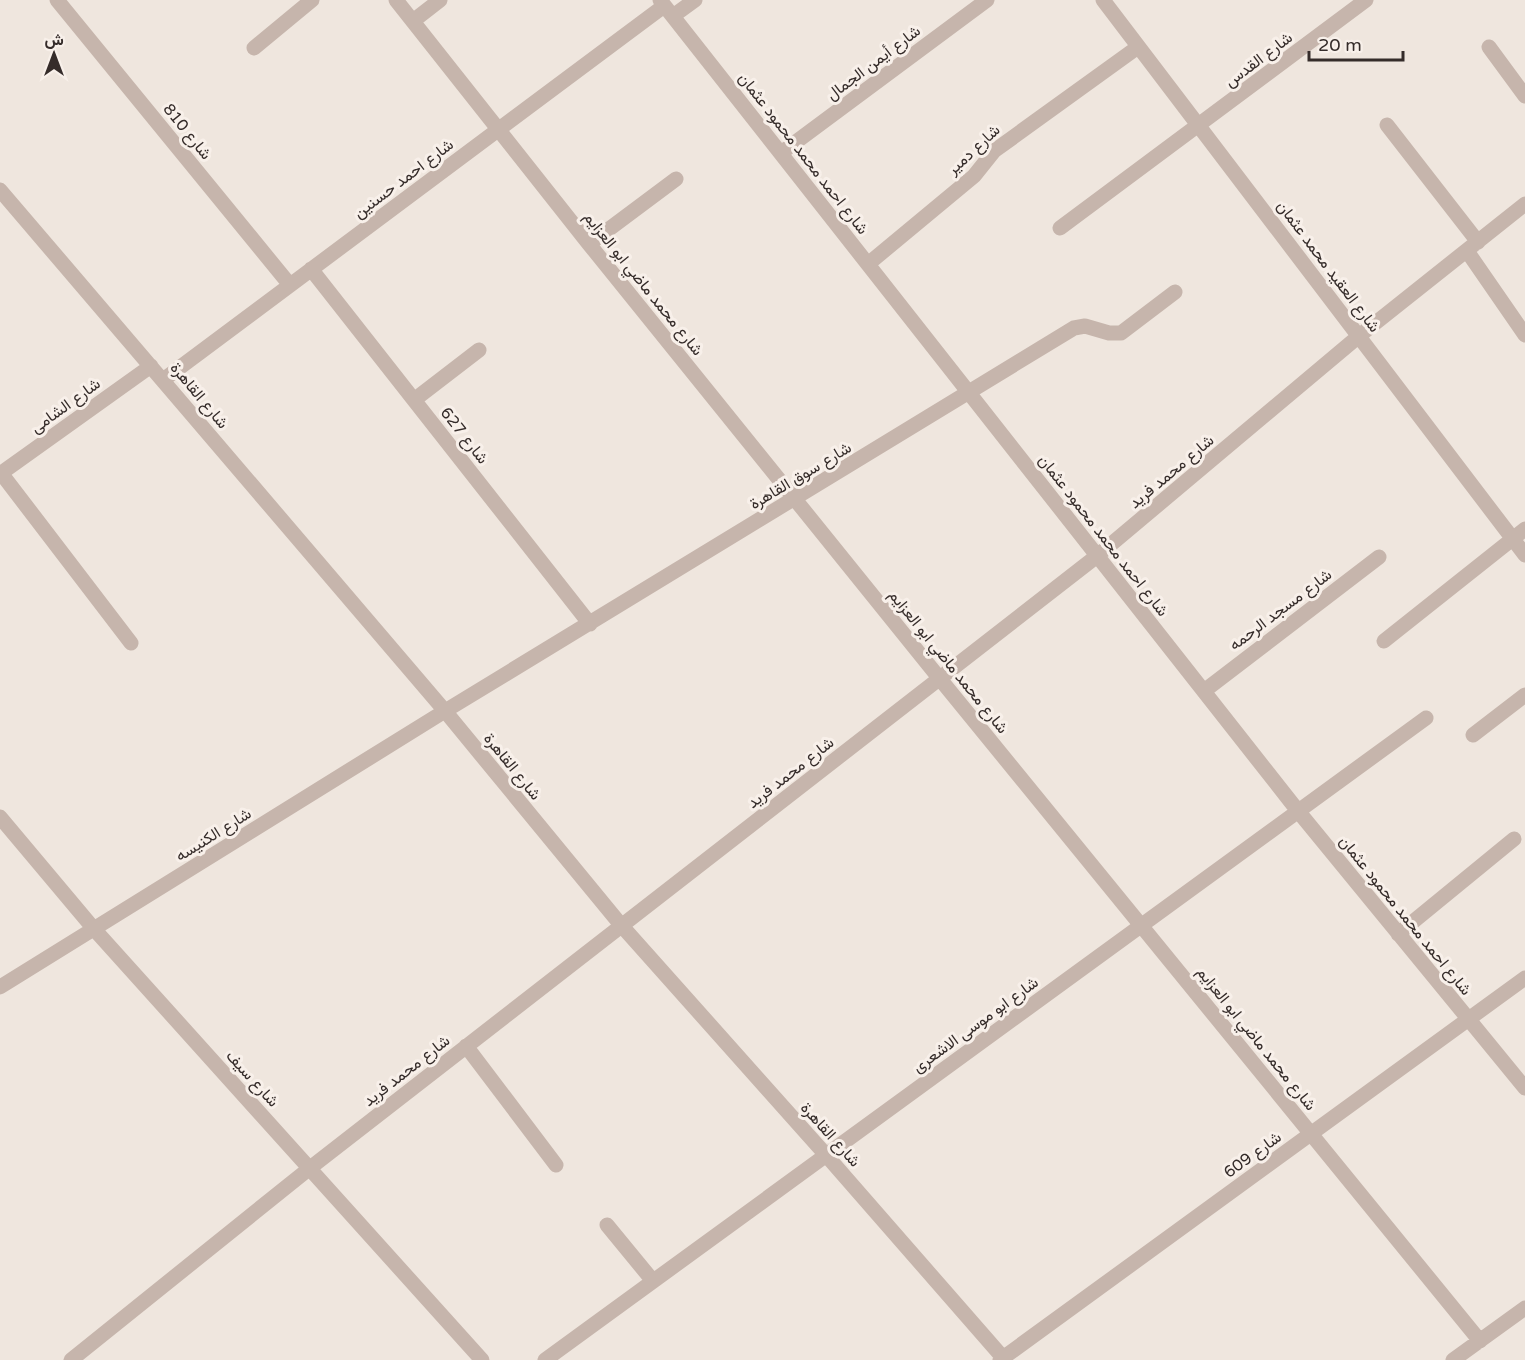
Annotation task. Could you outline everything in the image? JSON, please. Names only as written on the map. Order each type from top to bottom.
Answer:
[{"type":"street","name":"شارع 810","points":[[57,0],[290,285]]},
{"type":"street","points":[[254,48],[312,0]]},
{"type":"street","name":"شارع محمد ماضي ابو العزايم","points":[[396,0],[589,244],[940,679],[1480,1341]]},
{"type":"street","points":[[413,21],[440,0]]},
{"type":"street","name":"شارع احمد حسنين","points":[[163,380],[666,7],[694,0]]},
{"type":"street","name":"شارع أيمن الجمال","points":[[781,153],[987,0]]},
{"type":"street","name":"شارع القدس","points":[[1060,228],[1366,0]]},
{"type":"street","name":"شارع العقيد محمد عثمان","points":[[1109,2],[1138,47],[1359,336],[1519,534],[1525,555]]},
{"type":"street","name":"شارع احمد محمد محمود عثمان","points":[[666,7],[1298,811],[1525,1088]]},
{"type":"street","name":"شارع دمير","points":[[868,264],[974,176],[994,151],[1138,47]]},
{"type":"street","points":[[1489,47],[1525,96]]},
{"type":"street","points":[[1387,125],[1472,246],[1525,335]]},
{"type":"street","points":[[589,244],[676,179]]},
{"type":"street","name":"شارع القاهرة","points":[[0,190],[445,711],[621,925],[826,1155],[1002,1359]]},
{"type":"street","name":"شارع محمد فريد","points":[[71,1360],[310,1168],[1097,556],[1359,336],[1525,204]]},
{"type":"street","name":"شارع 627","points":[[311,269],[590,624]]},
{"type":"street","name":"شارع سوق القاهرة","points":[[445,711],[1074,328],[1085,327],[1109,333],[1121,333],[1175,292]]},
{"type":"street","points":[[414,400],[479,350]]},
{"type":"street","name":"شارع الشامى","points":[[1,474],[151,366]]},
{"type":"street","points":[[1,474],[131,643]]},
{"type":"street","points":[[1384,641],[1519,534]]},
{"type":"street","name":"شارع مسجد الرحمه","points":[[1204,691],[1379,557]]},
{"type":"street","points":[[1473,735],[1525,695]]},
{"type":"street","name":"شارع الكنيسه","points":[[0,987],[445,711]]},
{"type":"street","name":"شارع ابو موسى الاشعرى","points":[[545,1360],[1426,718]]},
{"type":"street","name":"شارع سيف","points":[[0,817],[94,929],[482,1360]]},
{"type":"street","points":[[1398,933],[1514,839]]},
{"type":"street","name":"شارع 609","points":[[1002,1359],[1525,978]]},
{"type":"street","points":[[466,1046],[556,1165]]},
{"type":"street","points":[[607,1225],[653,1281]]},
{"type":"street","points":[[1453,1360],[1525,1308]]}]
